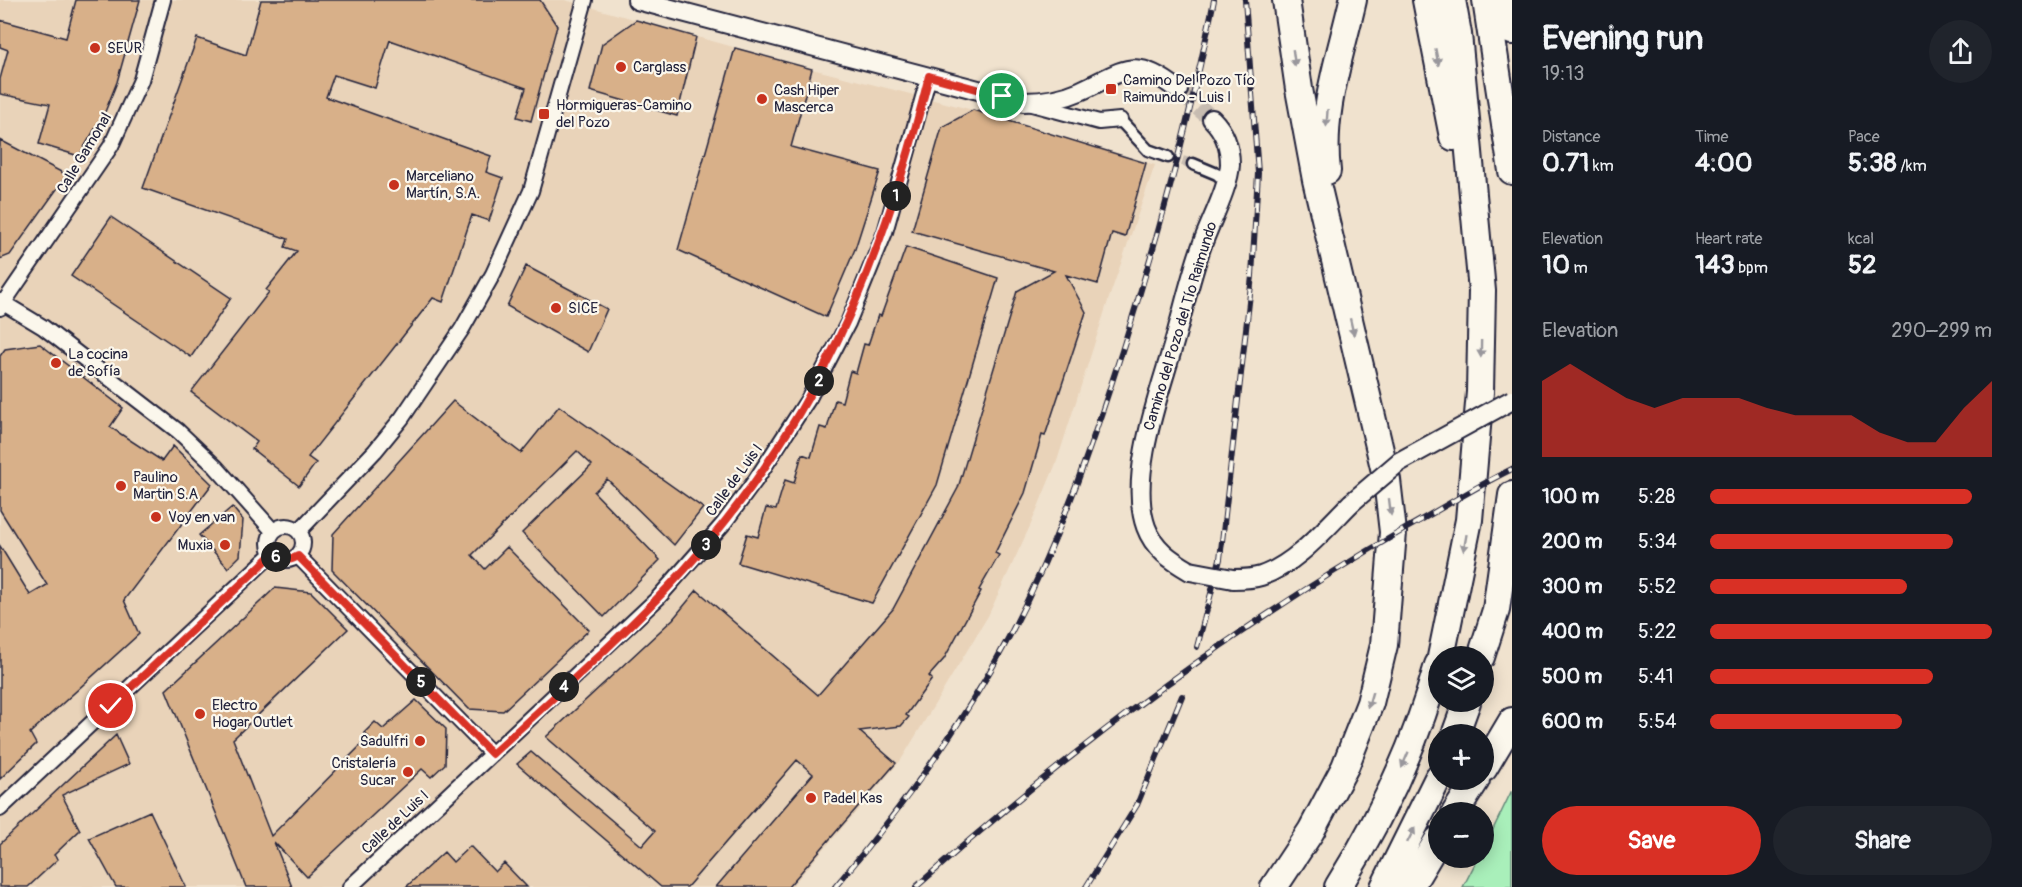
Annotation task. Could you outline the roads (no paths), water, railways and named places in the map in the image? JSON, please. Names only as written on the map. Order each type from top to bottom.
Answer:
[{"type":"highway","points":[[1274,887],[1311,831],[1345,767],[1370,703],[1384,645],[1393,532],[1387,480],[1299,89],[1286,0]]},
{"type":"highway","points":[[1338,270],[1326,159],[1326,117],[1334,72],[1353,0]]},
{"type":"highway","points":[[1426,0],[1482,291]]},
{"type":"highway","points":[[1443,646],[1469,520],[1480,392],[1482,291],[1458,34],[1452,0]]},
{"type":"highway","points":[[1486,0],[1512,171]]},
{"type":"highway","points":[[1503,0],[1512,31]]},
{"type":"highway","points":[[1496,610],[1512,495]]},
{"type":"highway","points":[[1485,646],[1512,563]]},
{"type":"highway","points":[[1338,887],[1365,845],[1394,787],[1413,741],[1428,695]]},
{"type":"highway","points":[[1494,751],[1512,721]]},
{"type":"highway","points":[[1384,887],[1432,790]]},
{"type":"highway","points":[[1410,887],[1428,857]]},
{"type":"street","name":"Calle Gamonal","points":[[1,304],[111,146],[141,80],[164,0]]},
{"type":"street","points":[[299,531],[375,451],[402,418],[462,329],[493,274],[531,191],[585,0]]},
{"type":"street","points":[[637,0],[1099,122],[1120,120],[1148,150],[1168,157]]},
{"type":"street","points":[[1024,102],[1059,98],[1079,91],[1113,73],[1133,69],[1158,75],[1178,90]]},
{"type":"street","name":"Calle de Luis I","points":[[350,887],[658,598],[724,523],[785,438],[832,357],[869,275],[906,163],[929,76]]},
{"type":"street","name":"Camino del Pozo del Tío Raimundo","points":[[1212,119],[1222,130],[1228,147],[1230,164],[1226,182],[1199,253],[1151,416],[1144,456],[1142,496],[1146,528],[1161,551],[1190,570],[1233,579],[1258,577],[1275,570],[1316,537],[1399,462],[1512,400]]},
{"type":"street","points":[[1193,164],[1217,174],[1226,182]]},
{"type":"street","points":[[1,304],[43,327],[178,431],[216,467],[273,531]]},
{"type":"street","points":[[281,526],[291,526],[299,531],[303,539],[303,548],[298,556],[290,561],[280,560],[272,555],[269,538],[273,531],[281,526]]},
{"type":"street","points":[[0,808],[272,555]]},
{"type":"street","points":[[298,556],[492,754]]},
{"type":"tunnel","points":[[1178,90],[1212,119]]},
{"type":"tunnel","points":[[1168,157],[1193,164]]},
{"type":"railway","points":[[835,887],[930,765],[973,700],[1011,633],[1059,530],[1086,459],[1136,307],[1184,133],[1214,0]]},
{"type":"railway","points":[[1197,647],[1220,559],[1252,276],[1258,173],[1245,0]]},
{"type":"railway","points":[[916,887],[973,837],[1091,741],[1213,651],[1340,568],[1512,469]]},
{"type":"railway","points":[[1086,887],[1137,805],[1182,696]]},
{"type":"place","name":"SEUR","points":[[95,48]]},
{"type":"place","name":"Carglass","points":[[621,67]]},
{"type":"place","name":"Camino Del Pozo Tío Raimundo - Luis I","points":[[1111,89]]},
{"type":"place","name":"Cash Hiper Mascerca","points":[[762,99]]},
{"type":"place","name":"Hormigueras-Camino del Pozo","points":[[544,114]]},
{"type":"place","name":"Marceliano Martín, S.A.","points":[[394,185]]},
{"type":"place","name":"SICE","points":[[556,308]]},
{"type":"place","name":"La cocina de Sofía","points":[[56,363]]},
{"type":"place","name":"Paulino Martin S.A","points":[[121,486]]},
{"type":"place","name":"Voy en van","points":[[156,517]]},
{"type":"place","name":"Muxia","points":[[225,545]]},
{"type":"place","name":"Electro Hogar Outlet","points":[[200,714]]},
{"type":"place","name":"Sadulfri","points":[[420,741]]},
{"type":"place","name":"Cristalería Sucar","points":[[408,772]]},
{"type":"place","name":"Padel Kas","points":[[811,798]]}]
